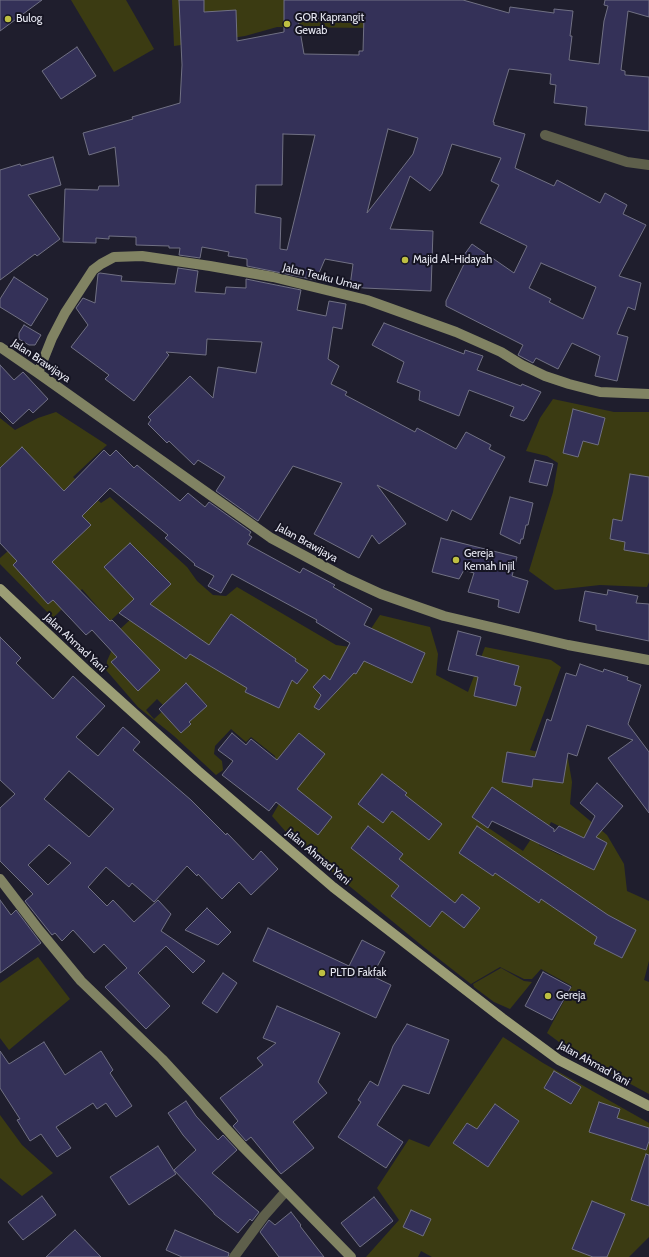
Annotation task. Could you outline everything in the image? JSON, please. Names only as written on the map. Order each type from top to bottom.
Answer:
[{"type":"main road","name":"Jalan Teuku Umar","points":[[38,373],[52,338],[65,313],[94,270],[101,264],[114,257],[142,256],[273,277],[367,300],[456,332],[501,352],[522,365],[551,378],[600,392],[649,394]]},
{"type":"main road","name":"Jalan Brawijaya","points":[[0,347],[271,538],[344,577],[381,594],[444,616],[568,645],[649,660]]},
{"type":"main road","name":"Jalan Ahmad Yani","points":[[0,588],[86,670],[204,776],[333,887],[502,1018],[560,1060],[649,1106]]},
{"type":"main road","points":[[0,879],[81,981],[162,1059],[243,1147],[351,1257]]},
{"type":"street","points":[[545,135],[627,162],[649,165]]},
{"type":"street","points":[[234,1257],[264,1216],[286,1191]]},
{"type":"shaded area","points":[[71,0],[126,0],[154,49],[114,72]]},
{"type":"shaded area","name":"GOR Kaprangit Gewab","points":[[172,0],[423,0],[374,28],[277,27],[245,36],[174,46]]},
{"type":"shaded area","points":[[553,399],[614,412],[649,412],[649,525],[613,519],[610,539],[625,542],[624,550],[649,554],[649,582],[647,587],[600,585],[555,590],[529,571],[553,492],[558,463],[547,456],[526,451],[540,418]],"holes":[[[573,409],[605,418],[598,445],[566,437]],[[566,441],[582,445],[578,457],[563,453]]]},
{"type":"shaded area","points":[[56,412],[107,445],[73,477],[101,503],[110,497],[187,567],[197,581],[213,595],[226,596],[237,587],[336,645],[359,647],[380,615],[430,627],[438,654],[436,675],[468,692],[485,647],[551,660],[561,667],[530,750],[568,759],[572,782],[570,804],[607,835],[624,864],[627,891],[649,901],[649,961],[644,980],[649,982],[649,1094],[575,1054],[547,1033],[572,986],[541,969],[532,979],[524,979],[500,967],[471,984],[331,871],[286,832],[272,816],[294,778],[276,762],[275,756],[251,737],[246,742],[231,729],[215,746],[214,754],[222,761],[223,770],[216,775],[174,736],[138,707],[106,670],[107,661],[118,636],[107,623],[108,619],[82,589],[53,618],[0,564],[0,558],[32,530],[33,517],[0,485],[0,475],[33,510],[59,486],[22,447],[0,468],[0,418],[15,430],[38,418]],"holes":[[[60,493],[90,525],[69,545],[39,513]],[[130,543],[150,564],[124,588],[105,567]],[[155,567],[171,584],[144,610],[128,592]],[[153,607],[200,639],[187,659],[139,627]],[[122,610],[131,619],[118,631],[109,622]],[[231,614],[264,637],[251,656],[217,633]],[[381,633],[425,653],[412,683],[367,663]],[[133,642],[160,670],[138,691],[111,662]],[[221,646],[241,658],[230,677],[210,666]],[[347,649],[365,658],[356,674],[338,665]],[[285,651],[296,659],[287,672],[276,664]],[[489,658],[519,666],[515,682],[485,675]],[[298,663],[307,671],[297,684],[288,677]],[[255,672],[288,688],[279,708],[245,692]],[[324,675],[339,689],[328,700],[313,687]],[[479,676],[521,687],[515,706],[474,695]],[[185,683],[207,705],[192,720],[171,698]],[[157,699],[166,708],[154,719],[146,710]],[[174,705],[191,723],[181,733],[164,714]],[[299,733],[325,754],[303,781],[277,760]],[[507,752],[566,762],[562,783],[533,779],[532,787],[502,782]],[[382,774],[407,793],[383,823],[358,804]],[[492,787],[543,821],[523,851],[472,817]],[[306,797],[332,817],[318,835],[292,815]],[[416,804],[442,824],[429,840],[404,820]],[[551,822],[573,833],[562,856],[539,845]],[[368,826],[403,853],[386,875],[351,848]],[[474,831],[507,854],[493,875],[459,853]],[[587,833],[607,843],[593,870],[573,860]],[[532,865],[554,880],[539,903],[516,888]],[[412,869],[451,900],[430,926],[391,896]],[[564,886],[599,909],[585,929],[551,906]],[[462,895],[479,908],[464,928],[447,915]],[[617,920],[632,928],[627,939],[630,941],[622,958],[594,944],[602,927],[611,931]]]},
{"type":"shaded area","points":[[38,957],[70,999],[9,1050],[0,1038],[0,983]]},
{"type":"shaded area","points":[[501,968],[524,981],[532,982],[510,1009],[494,1002],[474,987],[473,984]]},
{"type":"shaded area","points":[[503,1037],[543,1063],[649,1123],[649,1128],[633,1123],[627,1144],[646,1150],[649,1141],[649,1159],[645,1157],[631,1200],[649,1206],[649,1237],[629,1257],[607,1257],[624,1214],[592,1201],[572,1249],[593,1257],[432,1257],[421,1251],[418,1257],[366,1257],[399,1220],[377,1188],[409,1139],[429,1147]],"holes":[[[554,1071],[581,1087],[572,1104],[544,1088]],[[599,1103],[620,1109],[610,1139],[589,1132]],[[495,1104],[519,1121],[488,1167],[453,1143],[467,1123],[477,1129]]]},
{"type":"shaded area","points":[[0,1115],[22,1145],[53,1173],[22,1196],[0,1178]]},
{"type":"building","name":"Bulog","points":[[0,0],[42,0],[0,31]]},
{"type":"building","points":[[179,0],[204,0],[204,12],[236,10],[237,41],[284,32],[284,0],[463,0],[509,13],[510,7],[554,13],[554,9],[573,11],[569,60],[599,64],[604,21],[608,6],[604,5],[605,0],[649,0],[649,17],[628,11],[621,70],[625,71],[625,75],[649,77],[649,131],[585,125],[587,107],[554,103],[556,85],[550,84],[551,74],[509,69],[493,122],[494,125],[525,134],[515,168],[554,186],[557,180],[600,203],[605,193],[627,205],[623,214],[646,225],[619,276],[641,283],[635,310],[628,307],[617,334],[628,337],[617,381],[595,376],[600,356],[572,343],[558,369],[536,358],[533,363],[518,355],[523,345],[446,306],[446,301],[465,262],[461,259],[472,244],[514,273],[527,246],[480,223],[499,185],[491,181],[501,158],[452,144],[442,174],[430,191],[410,176],[390,229],[433,231],[431,291],[350,286],[353,264],[325,259],[316,280],[247,266],[247,259],[228,256],[229,252],[202,247],[200,258],[179,255],[180,248],[169,248],[169,246],[136,245],[136,237],[109,236],[109,239],[96,238],[96,243],[63,242],[65,189],[98,190],[99,186],[119,186],[115,147],[89,155],[83,133],[133,119],[132,117],[180,103],[182,65]],"holes":[[[364,17],[363,51],[359,51],[359,55],[304,54],[298,19]],[[388,129],[418,138],[413,154],[367,213]],[[283,134],[315,135],[287,250],[280,249],[281,218],[255,213],[256,185],[282,185]],[[541,263],[596,287],[583,319],[549,302],[551,299],[529,288]]]},
{"type":"building","points":[[77,47],[96,76],[61,99],[42,71]]},
{"type":"building","points":[[53,157],[61,185],[28,195],[60,239],[37,256],[35,254],[0,280],[0,170]]},
{"type":"building","points":[[178,268],[198,271],[195,292],[225,294],[226,287],[246,288],[246,279],[301,290],[297,310],[326,316],[329,301],[346,304],[342,329],[333,327],[328,359],[339,366],[331,384],[347,392],[345,395],[415,432],[417,428],[456,449],[466,432],[491,445],[489,449],[505,457],[471,520],[452,510],[447,521],[377,485],[406,524],[379,544],[372,535],[359,558],[314,534],[342,483],[293,466],[258,521],[216,491],[225,477],[198,460],[194,465],[169,441],[167,443],[148,424],[151,420],[148,417],[190,376],[213,398],[218,367],[256,373],[262,342],[207,339],[206,355],[166,352],[169,355],[134,401],[105,379],[109,375],[71,347],[88,325],[76,308],[83,298],[95,303],[98,274],[122,276],[121,281],[175,284]]},
{"type":"building","points":[[14,277],[48,299],[31,326],[0,307],[0,299]]},
{"type":"building","points":[[384,323],[464,354],[465,350],[483,356],[477,370],[521,386],[522,384],[541,392],[524,421],[510,416],[514,407],[469,390],[459,416],[419,400],[420,391],[397,382],[404,362],[372,345]]},
{"type":"building","points":[[24,325],[41,335],[35,345],[29,345],[19,339],[19,333]]},
{"type":"building","points":[[0,365],[14,380],[23,372],[48,399],[33,413],[29,409],[13,424],[0,411]]},
{"type":"building","points":[[573,409],[605,418],[598,445],[583,441],[578,457],[563,453]]},
{"type":"building","points":[[22,447],[64,491],[104,450],[110,456],[116,450],[134,468],[137,465],[180,501],[188,493],[205,507],[209,502],[251,532],[249,535],[252,537],[247,544],[300,573],[303,568],[335,585],[333,587],[372,609],[364,625],[425,653],[412,683],[364,661],[356,674],[354,673],[319,710],[314,707],[321,695],[313,687],[324,675],[330,680],[350,643],[316,622],[317,620],[232,574],[221,593],[208,586],[214,576],[194,565],[195,564],[165,538],[168,535],[110,488],[82,516],[91,525],[52,562],[110,621],[112,620],[160,670],[138,691],[111,662],[117,657],[92,630],[86,635],[53,600],[48,604],[13,565],[17,561],[0,543],[0,468]]},
{"type":"building","points":[[535,460],[553,464],[547,486],[529,482]]},
{"type":"building","points":[[630,474],[649,477],[649,554],[624,550],[625,542],[610,539],[613,519],[622,521]]},
{"type":"building","points":[[510,497],[533,503],[528,525],[526,525],[523,539],[521,539],[520,544],[500,534]]},
{"type":"building","points":[[441,538],[517,557],[512,576],[528,581],[519,613],[498,607],[499,600],[468,592],[474,573],[464,570],[459,579],[432,572]]},
{"type":"building","points":[[130,543],[171,584],[150,604],[209,645],[231,614],[296,659],[295,661],[308,670],[297,684],[292,680],[279,708],[245,692],[247,688],[190,654],[186,659],[119,613],[134,599],[104,567]]},
{"type":"building","points":[[608,590],[638,596],[636,603],[649,604],[649,641],[596,630],[596,625],[579,621],[585,591],[607,595]]},
{"type":"building","points":[[458,631],[481,637],[476,655],[519,666],[514,685],[521,687],[516,706],[474,696],[478,677],[448,670]]},
{"type":"building","points":[[0,637],[21,658],[16,663],[53,699],[73,676],[105,706],[76,737],[98,756],[123,727],[140,742],[133,750],[191,800],[226,835],[227,833],[253,860],[261,851],[278,869],[251,895],[239,882],[222,899],[198,874],[197,876],[187,866],[154,902],[132,883],[129,887],[106,867],[88,887],[107,906],[113,900],[134,922],[158,900],[171,914],[161,931],[205,961],[193,973],[166,946],[138,973],[170,1006],[146,1029],[105,987],[127,968],[104,944],[94,953],[73,930],[62,941],[55,933],[52,935],[25,901],[33,894],[0,861],[0,808],[15,794],[0,780]],"holes":[[[69,771],[114,809],[89,837],[44,799]],[[49,845],[71,863],[48,885],[28,865]]]},
{"type":"building","points":[[580,664],[603,672],[604,669],[628,677],[627,680],[641,685],[628,724],[649,752],[649,813],[608,758],[633,740],[587,725],[577,756],[568,753],[563,783],[533,779],[532,787],[502,782],[507,752],[535,757],[547,719],[551,721],[566,673],[576,676]]},
{"type":"building","points":[[186,683],[207,706],[189,722],[191,724],[181,733],[159,709]]},
{"type":"building","points":[[232,733],[246,745],[251,739],[277,760],[299,733],[325,754],[297,789],[332,817],[318,835],[276,802],[269,811],[222,775],[233,761],[218,750]]},
{"type":"building","points":[[382,774],[407,793],[405,795],[442,824],[429,840],[392,811],[383,823],[358,804]]},
{"type":"building","points":[[597,783],[623,806],[596,837],[607,843],[594,870],[492,821],[488,828],[472,817],[492,787],[554,829],[554,832],[559,826],[584,838],[595,816],[580,803]]},
{"type":"building","points":[[368,826],[403,854],[399,859],[455,903],[462,894],[480,908],[464,928],[442,911],[430,927],[391,896],[399,886],[351,848]]},
{"type":"building","points":[[477,826],[608,915],[636,930],[622,958],[594,944],[597,937],[541,899],[539,903],[495,873],[493,876],[459,853]]},
{"type":"building","points":[[0,900],[11,915],[16,910],[41,943],[0,973]]},
{"type":"building","points":[[207,908],[231,932],[218,945],[185,930]]},
{"type":"building","name":"PLTD Fakfak","points":[[268,928],[349,966],[362,940],[385,952],[372,976],[391,985],[376,1018],[253,961]]},
{"type":"building","name":"Gereja","points":[[543,972],[571,987],[552,1020],[525,1006]]},
{"type":"building","points":[[223,973],[237,983],[217,1013],[202,1003]]},
{"type":"building","points":[[277,1006],[340,1033],[318,1082],[327,1093],[293,1122],[314,1148],[281,1174],[251,1137],[246,1141],[233,1126],[238,1121],[220,1098],[263,1065],[257,1058],[276,1043],[263,1038]]},
{"type":"building","points":[[407,1024],[449,1040],[429,1094],[403,1085],[377,1125],[403,1142],[386,1168],[338,1137],[361,1102],[358,1100],[370,1081],[378,1086],[393,1046]]},
{"type":"building","points":[[44,1042],[65,1075],[101,1051],[113,1070],[110,1073],[132,1106],[116,1117],[106,1103],[97,1109],[93,1103],[56,1127],[71,1148],[57,1157],[41,1134],[30,1141],[17,1120],[20,1119],[0,1088],[0,1051],[9,1064]]},
{"type":"building","points":[[554,1071],[581,1087],[571,1104],[544,1088]]},
{"type":"building","points":[[186,1101],[196,1116],[218,1140],[223,1135],[237,1150],[212,1173],[259,1212],[252,1221],[250,1219],[238,1233],[214,1214],[174,1170],[196,1150],[183,1135],[168,1113]]},
{"type":"building","points":[[599,1102],[620,1109],[617,1118],[649,1128],[649,1141],[646,1150],[589,1132]]},
{"type":"building","points":[[495,1104],[519,1121],[488,1167],[453,1143],[467,1123],[477,1129]]},
{"type":"building","points":[[158,1146],[176,1174],[129,1205],[110,1177]]},
{"type":"building","points":[[646,1154],[649,1155],[649,1206],[631,1200]]},
{"type":"building","points":[[42,1196],[56,1215],[23,1240],[8,1222]]},
{"type":"building","points":[[374,1197],[393,1221],[360,1247],[341,1223]]},
{"type":"building","points":[[592,1201],[625,1214],[607,1257],[593,1257],[572,1249]]},
{"type":"building","points":[[411,1210],[431,1219],[423,1236],[403,1227]]},
{"type":"building","points":[[291,1212],[324,1257],[279,1257],[260,1232],[269,1220],[275,1225]]},
{"type":"building","points":[[75,1230],[101,1257],[46,1257],[65,1239]]},
{"type":"building","points":[[175,1230],[229,1253],[228,1257],[182,1257],[166,1250]]},
{"type":"place","name":"Bulog","points":[[8,19]]},
{"type":"place","name":"GOR Kaprangit Gewab","points":[[287,24]]},
{"type":"place","name":"Majid Al-Hidayah","points":[[405,260]]},
{"type":"place","name":"Gereja Kemah Injil","points":[[456,560]]},
{"type":"place","name":"PLTD Fakfak","points":[[322,973]]},
{"type":"place","name":"Gereja","points":[[548,996]]}]
